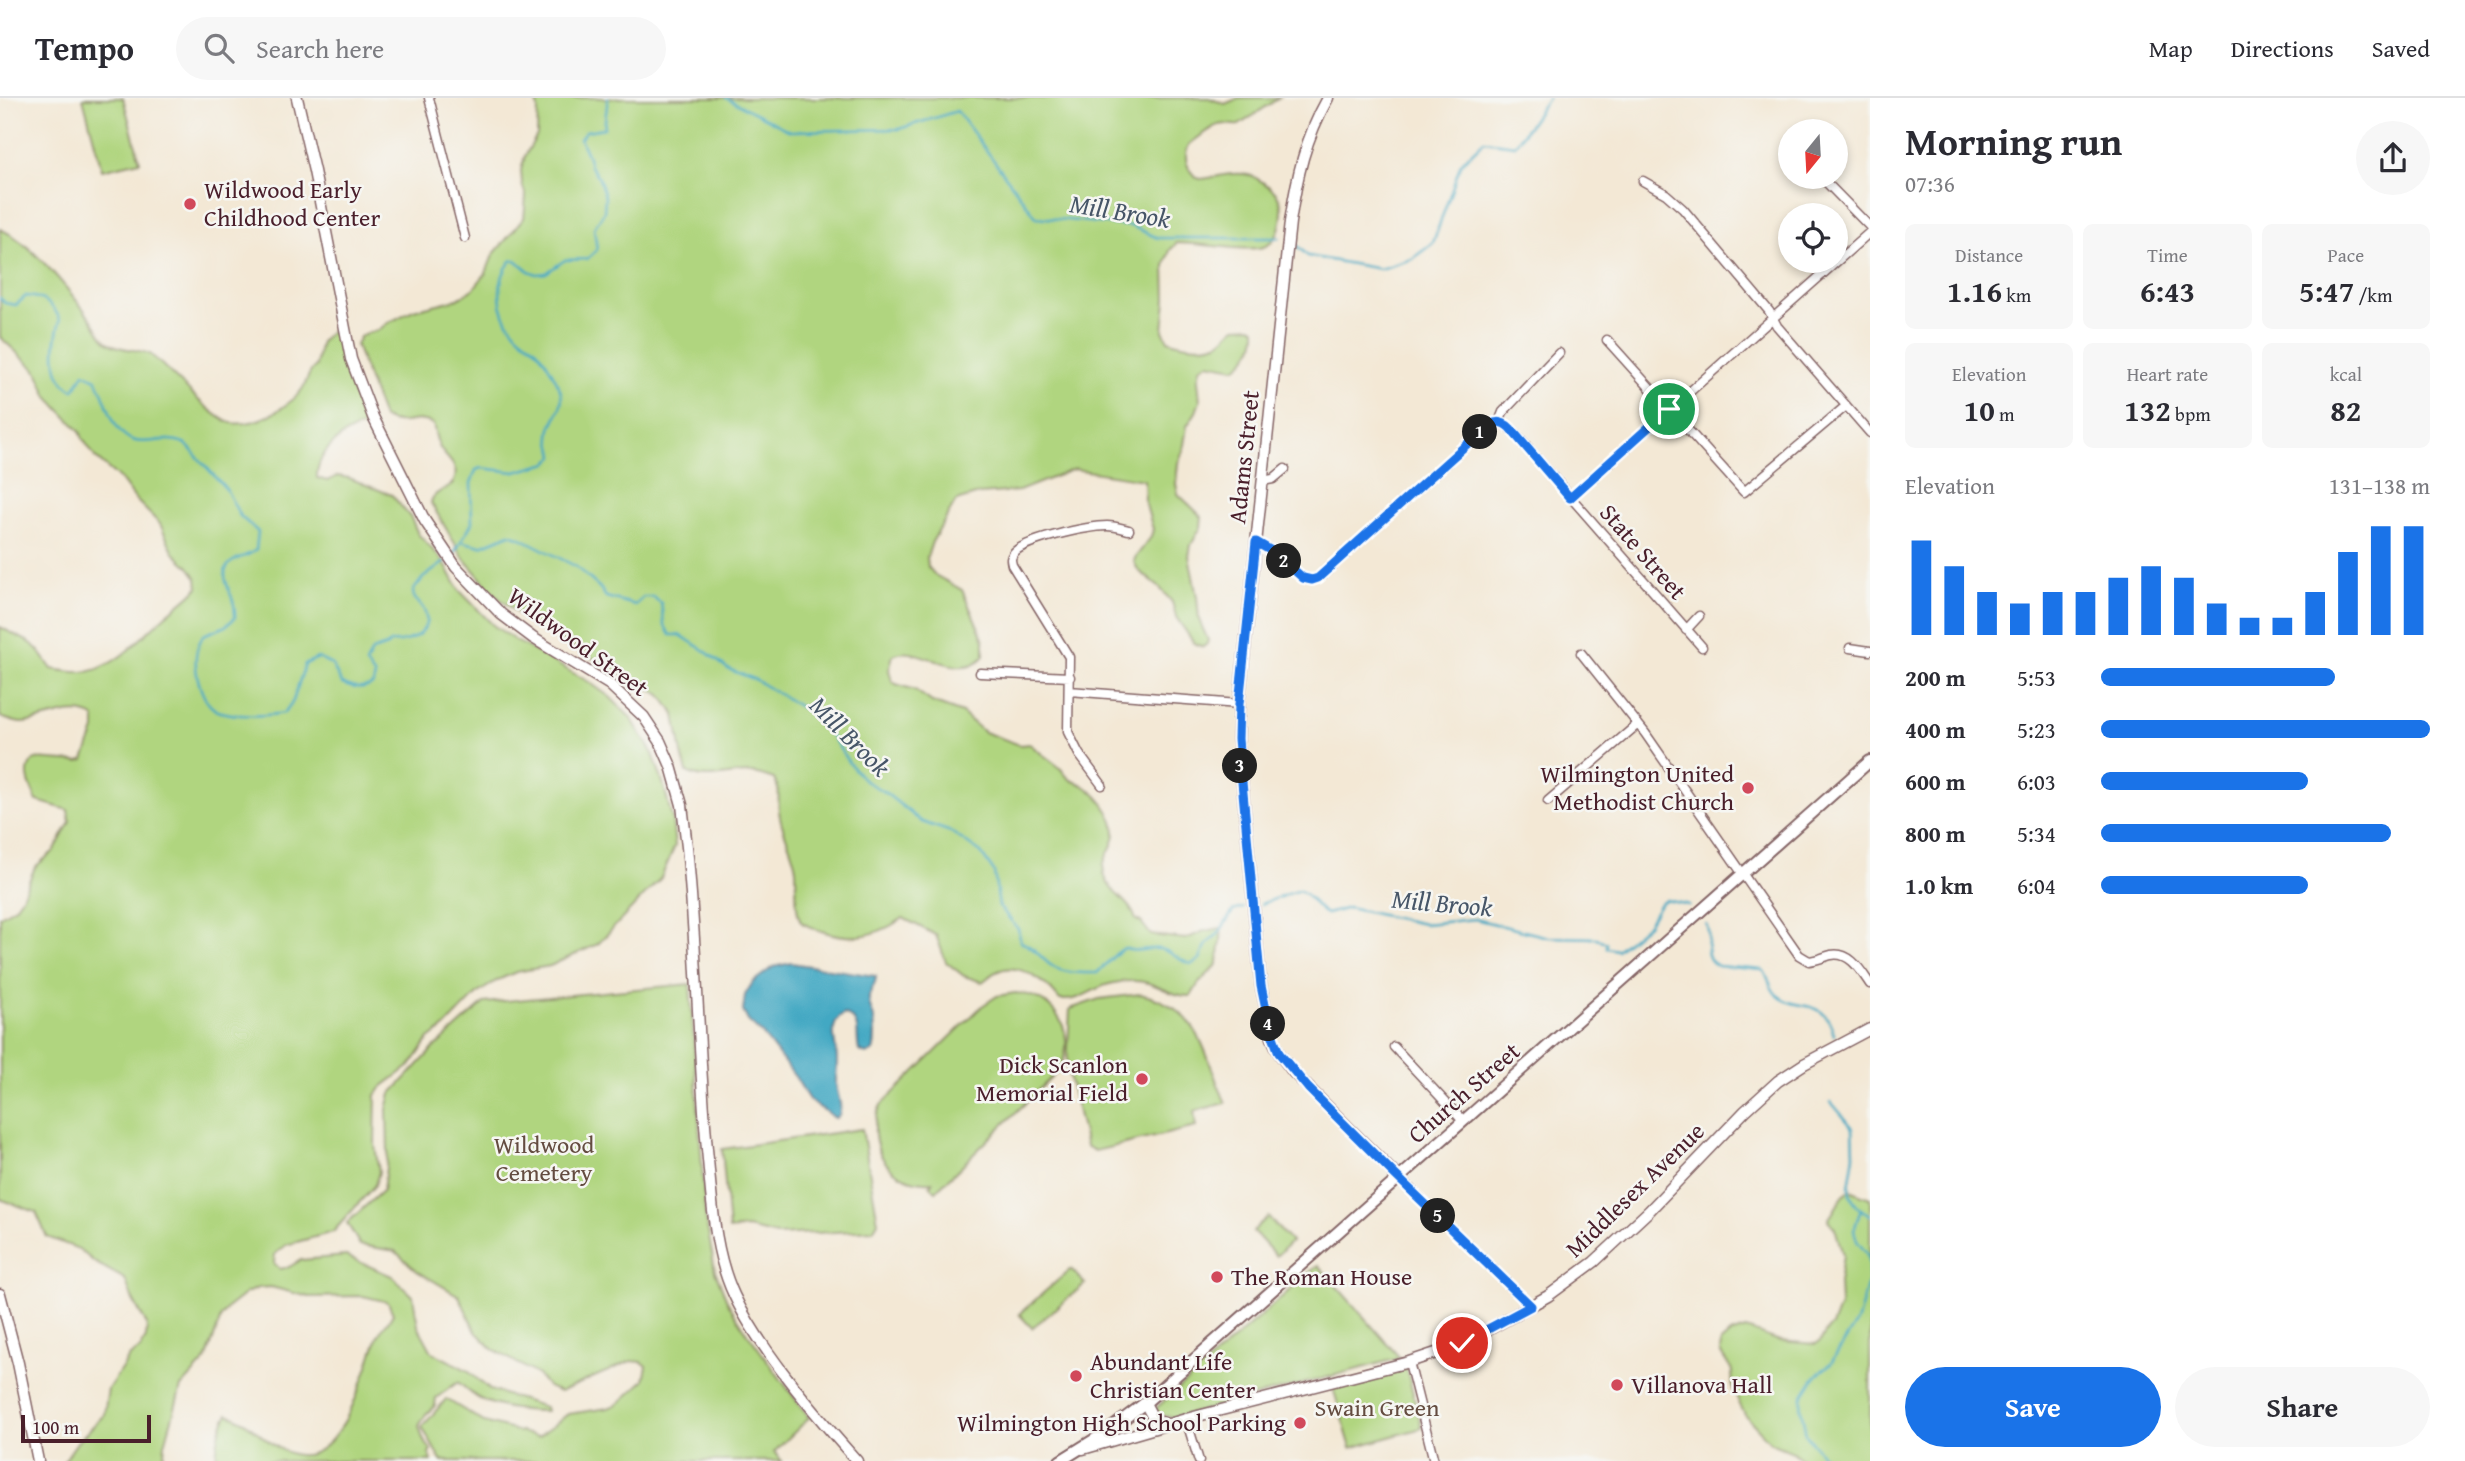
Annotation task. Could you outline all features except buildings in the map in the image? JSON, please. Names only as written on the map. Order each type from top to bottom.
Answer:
[{"type":"main road","name":"Church Street","points":[[1080,1450],[1144,1403],[1870,761]]},
{"type":"main road","name":"Middlesex Avenue","points":[[1060,1461],[1080,1450]]},
{"type":"street","points":[[297,99],[309,98]]},
{"type":"street","points":[[429,98],[465,238]]},
{"type":"street","name":"Adams Street","points":[[1328,98],[1298,170],[1284,268],[1239,704],[1238,739],[1263,1001],[1272,1038],[1294,1073],[1531,1306]]},
{"type":"street","name":"Wildwood Street","points":[[297,99],[345,334],[356,374],[388,448],[425,521],[456,567],[489,603],[512,624],[601,679],[633,705],[654,731],[667,756],[679,790],[687,847],[705,1121],[713,1214],[723,1267],[734,1296],[769,1351],[857,1461]]},
{"type":"street","points":[[1643,181],[1666,194],[1688,215],[1870,433]]},
{"type":"street","points":[[1570,498],[1773,320],[1870,229],[1832,189]]},
{"type":"street","points":[[1607,340],[1744,492],[1846,406]]},
{"type":"street","points":[[1256,542],[1275,553],[1303,578],[1315,579],[1329,570],[1485,428],[1499,422],[1504,411],[1559,353]]},
{"type":"street","name":"State Street","points":[[1499,422],[1510,428],[1702,648]]},
{"type":"street","points":[[1262,481],[1273,479],[1285,469]]},
{"type":"street","points":[[1102,785],[1079,754],[1068,732],[1070,677],[1067,654],[1012,565],[1012,555],[1021,548],[1073,530],[1110,526],[1129,530]]},
{"type":"street","points":[[1686,630],[1699,616]]},
{"type":"street","points":[[1850,648],[1870,651]]},
{"type":"street","points":[[1581,653],[1638,724],[1793,948],[1802,958],[1813,961],[1835,954],[1845,956],[1855,963],[1870,984]]},
{"type":"street","points":[[980,673],[1070,677]]},
{"type":"street","points":[[1069,691],[1239,704]]},
{"type":"street","points":[[1548,801],[1638,724]]},
{"type":"street","name":"Middlesex Avenue","points":[[1080,1450],[1186,1419],[1409,1362],[1462,1343],[1531,1306],[1574,1278],[1649,1211],[1768,1089],[1804,1064],[1870,1029]]},
{"type":"street","points":[[1394,1047],[1463,1121]]},
{"type":"street","points":[[0,1294],[18,1363],[38,1461]]},
{"type":"street","points":[[1409,1362],[1434,1461]]},
{"type":"street","points":[[1144,1403],[1154,1420],[1171,1424]]},
{"type":"street","points":[[1186,1419],[1199,1461]]},
{"type":"green space","points":[[83,98],[123,98],[140,161],[102,170]]},
{"type":"green space","points":[[534,98],[1209,98],[1225,104],[1239,98],[1279,98],[1239,125],[1222,124],[1214,127],[1189,145],[1186,155],[1189,169],[1200,179],[1242,174],[1256,178],[1273,190],[1282,210],[1278,233],[1274,239],[1263,247],[1255,248],[1177,243],[1170,250],[1165,266],[1163,331],[1168,340],[1200,346],[1221,341],[1236,327],[1252,326],[1256,329],[1251,351],[1235,368],[1208,363],[1200,368],[1200,401],[1187,426],[1178,463],[1178,494],[1202,517],[1201,527],[1191,545],[1189,556],[1199,620],[1208,640],[1207,644],[1203,647],[1194,643],[1176,617],[1172,602],[1138,570],[1134,562],[1151,537],[1153,529],[1145,502],[1144,480],[1074,469],[1019,491],[979,494],[956,501],[932,542],[927,557],[928,567],[935,575],[962,590],[984,640],[984,656],[974,664],[963,666],[903,652],[893,655],[889,670],[892,681],[896,684],[915,690],[932,702],[962,713],[984,732],[1020,745],[1030,744],[1060,768],[1069,779],[1081,784],[1098,798],[1108,810],[1115,831],[1113,843],[1105,859],[1105,877],[1130,908],[1136,920],[1141,922],[1151,935],[1186,939],[1204,931],[1221,928],[1218,964],[1199,983],[1191,996],[1176,994],[1141,981],[1129,981],[1104,986],[1077,998],[1060,1000],[1048,987],[1023,971],[1005,969],[982,982],[964,976],[946,962],[936,935],[903,918],[878,931],[854,936],[829,933],[802,923],[797,905],[796,869],[780,818],[779,792],[774,779],[754,773],[702,777],[687,772],[675,715],[661,695],[535,627],[495,595],[464,559],[431,503],[435,495],[452,484],[456,475],[454,466],[439,446],[433,424],[420,420],[398,422],[383,418],[356,345],[364,334],[379,330],[413,310],[458,299],[474,288],[486,273],[493,255],[524,218],[526,196],[521,170],[525,156],[537,135],[538,108]]},
{"type":"green space","points":[[0,229],[25,245],[50,269],[106,340],[118,347],[150,354],[203,404],[232,423],[261,419],[294,399],[316,366],[321,341],[330,332],[336,332],[345,373],[367,425],[341,437],[326,451],[318,468],[317,478],[327,481],[338,476],[349,478],[392,495],[411,518],[418,534],[444,562],[459,590],[493,625],[610,697],[631,718],[653,754],[672,818],[675,846],[661,878],[598,944],[550,966],[516,972],[498,980],[478,993],[444,1028],[429,1039],[410,1066],[382,1087],[376,1095],[375,1145],[379,1172],[375,1185],[333,1232],[286,1245],[275,1254],[274,1263],[280,1269],[301,1260],[346,1256],[392,1276],[413,1296],[418,1326],[432,1352],[467,1370],[490,1390],[545,1407],[546,1411],[538,1411],[496,1405],[477,1397],[458,1382],[436,1398],[435,1406],[419,1426],[423,1439],[431,1450],[429,1454],[432,1461],[216,1461],[219,1436],[228,1414],[246,1423],[279,1448],[298,1455],[314,1453],[328,1443],[351,1409],[378,1336],[393,1314],[388,1302],[363,1296],[309,1297],[271,1287],[246,1293],[227,1308],[221,1317],[206,1360],[181,1387],[163,1461],[64,1461],[78,1441],[104,1415],[108,1389],[130,1356],[140,1349],[146,1338],[147,1325],[125,1279],[94,1262],[79,1249],[47,1237],[36,1212],[0,1199],[0,916],[15,907],[35,867],[54,851],[70,822],[68,810],[37,801],[28,779],[29,768],[35,759],[79,762],[84,760],[95,730],[95,718],[78,712],[22,723],[0,717],[0,627],[31,643],[52,669],[91,671],[122,655],[198,587],[197,578],[174,553],[160,524],[121,480],[96,458],[80,431],[48,397],[37,371],[0,337]]},
{"type":"green space","name":"Wildwood Cemetery","points":[[690,984],[705,1214],[715,1271],[728,1303],[743,1327],[809,1418],[774,1452],[782,1461],[441,1461],[422,1427],[446,1399],[484,1422],[538,1437],[568,1414],[618,1404],[644,1380],[647,1366],[642,1362],[631,1361],[560,1392],[548,1387],[538,1375],[493,1349],[476,1332],[459,1296],[417,1271],[395,1251],[360,1245],[347,1223],[383,1190],[388,1152],[387,1109],[391,1094],[433,1049],[484,1003]]},
{"type":"green space","points":[[1015,993],[1042,1001],[1060,1019],[1066,1044],[1058,1071],[936,1191],[930,1185],[932,1182],[903,1177],[883,1159],[877,1147],[876,1120],[881,1105],[982,1006],[997,996]]},
{"type":"green space","name":"Dick Scanlon Memorial Field","points":[[1140,994],[1177,1010],[1189,1022],[1198,1035],[1226,1103],[1194,1111],[1196,1127],[1095,1151],[1086,1146],[1067,1067],[1070,1009],[1099,999]]},
{"type":"green space","points":[[862,1129],[878,1222],[873,1230],[777,1235],[747,1228],[729,1230],[722,1149]]},
{"type":"green space","points":[[1849,1190],[1870,1198],[1870,1459],[1804,1461],[1793,1452],[1771,1443],[1745,1415],[1733,1390],[1732,1371],[1720,1352],[1721,1342],[1730,1334],[1746,1329],[1780,1341],[1815,1344],[1820,1342],[1832,1326],[1840,1305],[1839,1282],[1843,1255],[1835,1228],[1828,1220]]},
{"type":"green space","points":[[1268,1217],[1291,1242],[1276,1256],[1253,1231]]},
{"type":"green space","points":[[1318,1265],[1400,1358],[1180,1416],[1164,1416],[1155,1409]]},
{"type":"green space","points":[[1071,1269],[1085,1284],[1032,1328],[1019,1314]]},
{"type":"green space","name":"Swain Green","points":[[1406,1367],[1422,1428],[1351,1448],[1333,1388]]},
{"type":"water","points":[[791,963],[876,976],[869,997],[875,1027],[873,1052],[866,1054],[859,1051],[856,1025],[850,1017],[844,1014],[835,1024],[836,1083],[840,1108],[839,1116],[835,1118],[809,1100],[796,1078],[763,1035],[748,1021],[743,1011],[745,995],[753,982],[773,967]]},
{"type":"waterway","points":[[452,557],[472,523],[471,483],[476,470],[481,468],[515,472],[548,463],[554,456],[550,434],[560,409],[560,389],[541,355],[516,333],[508,322],[501,305],[500,287],[511,261],[516,260],[537,274],[546,273],[565,260],[587,259],[597,250],[594,228],[604,212],[605,197],[580,139],[586,131],[604,128],[608,98]]},
{"type":"waterway","name":"Mill Brook","points":[[726,98],[790,131],[899,129],[957,111],[1036,217],[1131,226],[1158,238],[1279,238]]},
{"type":"waterway","name":"Mill Brook","points":[[1294,243],[1308,256],[1380,269],[1412,259],[1433,243],[1461,163],[1484,141],[1515,145],[1548,98]]},
{"type":"waterway","points":[[0,298],[5,303],[16,305],[26,296],[43,300],[51,306],[60,320],[55,360],[60,378],[66,385],[74,390],[84,373],[96,379],[116,425],[131,440],[166,440],[186,444],[226,489],[240,516],[258,532],[256,550],[235,560],[226,569],[225,579],[234,603],[235,618],[224,627],[203,635],[197,650],[196,666],[202,693],[218,711],[251,715],[284,713],[293,701],[305,664],[318,658],[332,665],[342,684],[354,688],[373,684],[375,676],[366,664],[372,651],[391,642],[412,639],[423,630],[426,625],[424,610],[414,597],[413,591],[423,578],[446,561]]},
{"type":"waterway","name":"Mill Brook","points":[[464,542],[481,546],[510,534],[575,566],[600,588],[606,597],[636,605],[643,597],[653,597],[661,603],[664,624],[670,635],[680,635],[728,669],[754,679],[807,711],[833,738],[865,781],[883,791],[922,822],[951,832],[981,853],[994,872],[999,906],[1018,929],[1021,942],[1056,969],[1097,973],[1124,948],[1160,949],[1192,964],[1200,959],[1207,944],[1219,933],[1233,911],[1243,908]]},
{"type":"waterway","name":"Mill Brook","points":[[1261,904],[1299,890],[1327,914],[1348,908],[1424,924],[1475,919],[1548,937],[1597,938],[1606,943],[1607,948],[1617,950],[1648,924],[1661,902],[1666,900],[1689,905]]},
{"type":"waterway","name":"Mill Brook","points":[[1706,924],[1708,952],[1712,962],[1718,966],[1763,970],[1777,995],[1824,1014],[1834,1035]]},
{"type":"waterway","name":"Mill Brook","points":[[1831,1102],[1853,1128],[1854,1155],[1850,1195],[1859,1208],[1870,1215]]},
{"type":"waterway","points":[[1827,1461],[1806,1435],[1801,1409],[1802,1397],[1814,1378],[1831,1363],[1858,1320],[1868,1282],[1869,1265],[1867,1254],[1857,1241],[1854,1230],[1861,1209]]},
{"type":"place","name":"Wildwood Early Childhood Center","points":[[190,204]]},
{"type":"place","name":"Wilmington United Methodist Church","points":[[1748,788]]},
{"type":"place","name":"Dick Scanlon Memorial Field","points":[[1142,1079]]},
{"type":"place","name":"The Roman House","points":[[1217,1277]]},
{"type":"place","name":"Abundant Life Christian Center","points":[[1076,1376]]},
{"type":"place","name":"Villanova Hall","points":[[1617,1385]]},
{"type":"place","name":"Wilmington High School Parking","points":[[1300,1423]]},
{"type":"route","points":[[1462,1343],[1531,1306],[1308,1088],[1284,1061],[1272,1038],[1261,986],[1238,739],[1239,704],[1256,542],[1275,553],[1303,578],[1318,578],[1485,428],[1495,422],[1510,428],[1570,498],[1669,409]]}]
